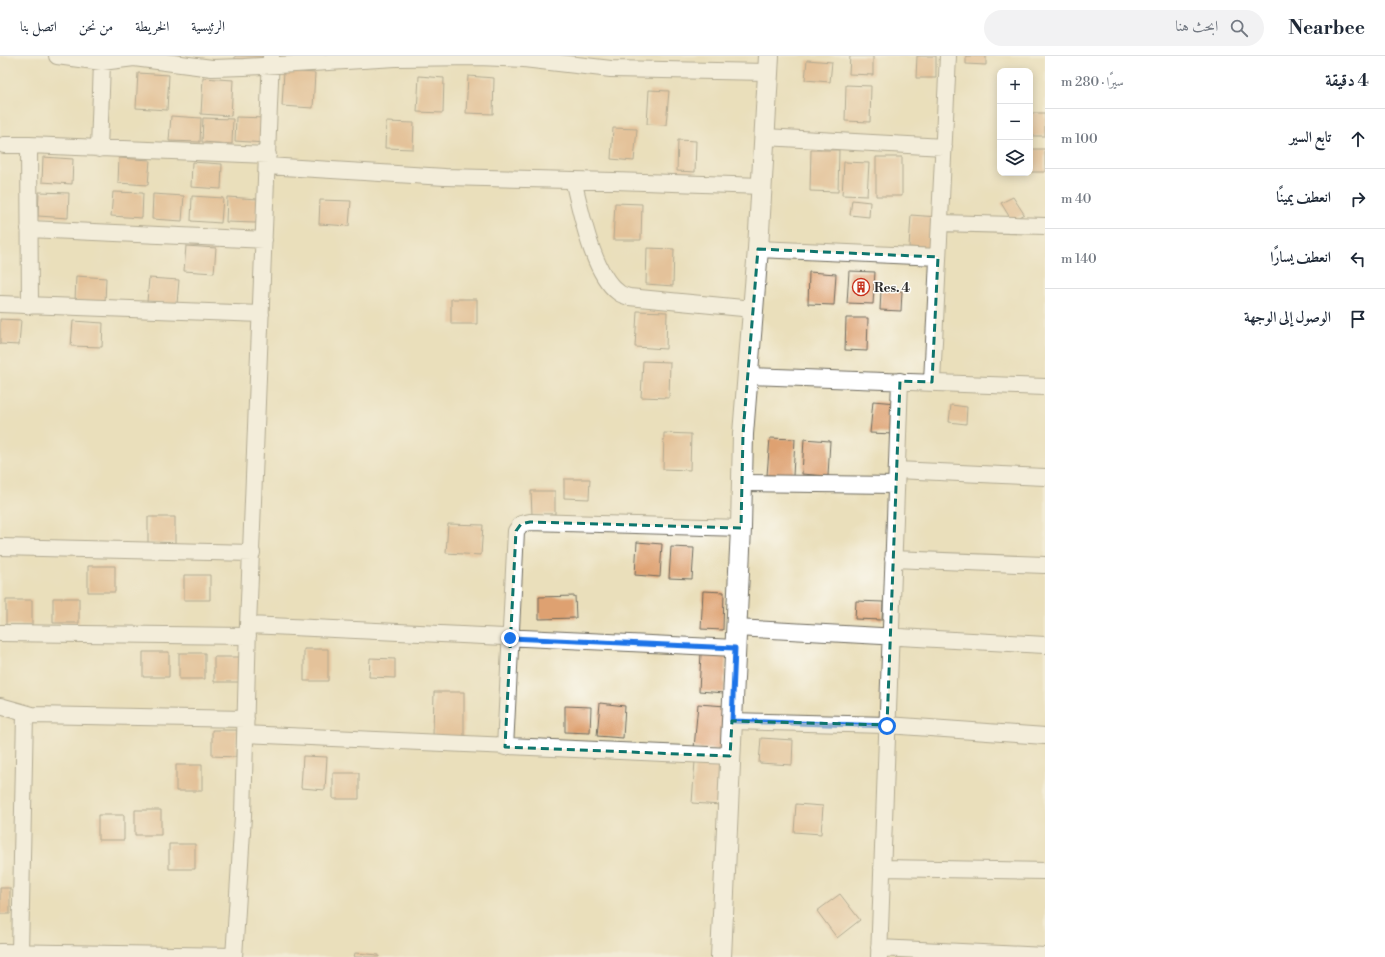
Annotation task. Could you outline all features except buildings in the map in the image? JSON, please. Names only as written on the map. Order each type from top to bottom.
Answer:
[{"type":"main road","points":[[721,957],[741,528],[743,434],[758,248],[769,64]]},
{"type":"street","points":[[57,56],[102,62],[134,58],[212,68],[271,61],[478,57],[524,59],[611,69],[769,64]]},
{"type":"street","points":[[932,382],[948,56]]},
{"type":"street","points":[[0,952],[234,956],[243,816],[248,630],[271,61]]},
{"type":"street","points":[[100,149],[102,62]]},
{"type":"street","points":[[765,137],[944,147]]},
{"type":"street","points":[[4,145],[100,149],[445,176],[762,186]]},
{"type":"street","points":[[29,145],[30,306]]},
{"type":"street","points":[[573,180],[588,239],[599,266],[610,284],[619,293],[630,297],[753,309]]},
{"type":"street","points":[[940,223],[1045,226]]},
{"type":"street","points":[[29,229],[264,240]]},
{"type":"street","points":[[758,248],[938,257]]},
{"type":"street","points":[[0,304],[261,314]]},
{"type":"street","points":[[748,376],[1045,387]]},
{"type":"street","points":[[900,381],[879,952],[1045,956]]},
{"type":"street","points":[[742,482],[896,478],[1045,477]]},
{"type":"street","points":[[505,747],[516,531],[521,524],[530,522],[741,528]]},
{"type":"street","points":[[0,547],[252,553]]},
{"type":"street","points":[[893,559],[1045,565]]},
{"type":"street","points":[[736,628],[1045,645]]},
{"type":"street","points":[[0,632],[248,630],[510,638],[735,648]]},
{"type":"street","points":[[0,706],[24,714],[246,726],[505,747],[730,756]]},
{"type":"street","points":[[20,952],[24,714]]},
{"type":"street","points":[[732,721],[887,726],[1045,736]]},
{"type":"street","points":[[882,868],[1045,871]]},
{"type":"highlighted area","points":[[758,249],[938,257],[932,382],[900,381],[887,725],[732,721],[730,756],[505,747],[516,531],[521,524],[530,522],[741,528],[743,434]]},
{"type":"place","name":"Res. 4","points":[[861,287]]},
{"type":"route","points":[[510,638],[735,648],[732,721],[887,726]]}]
